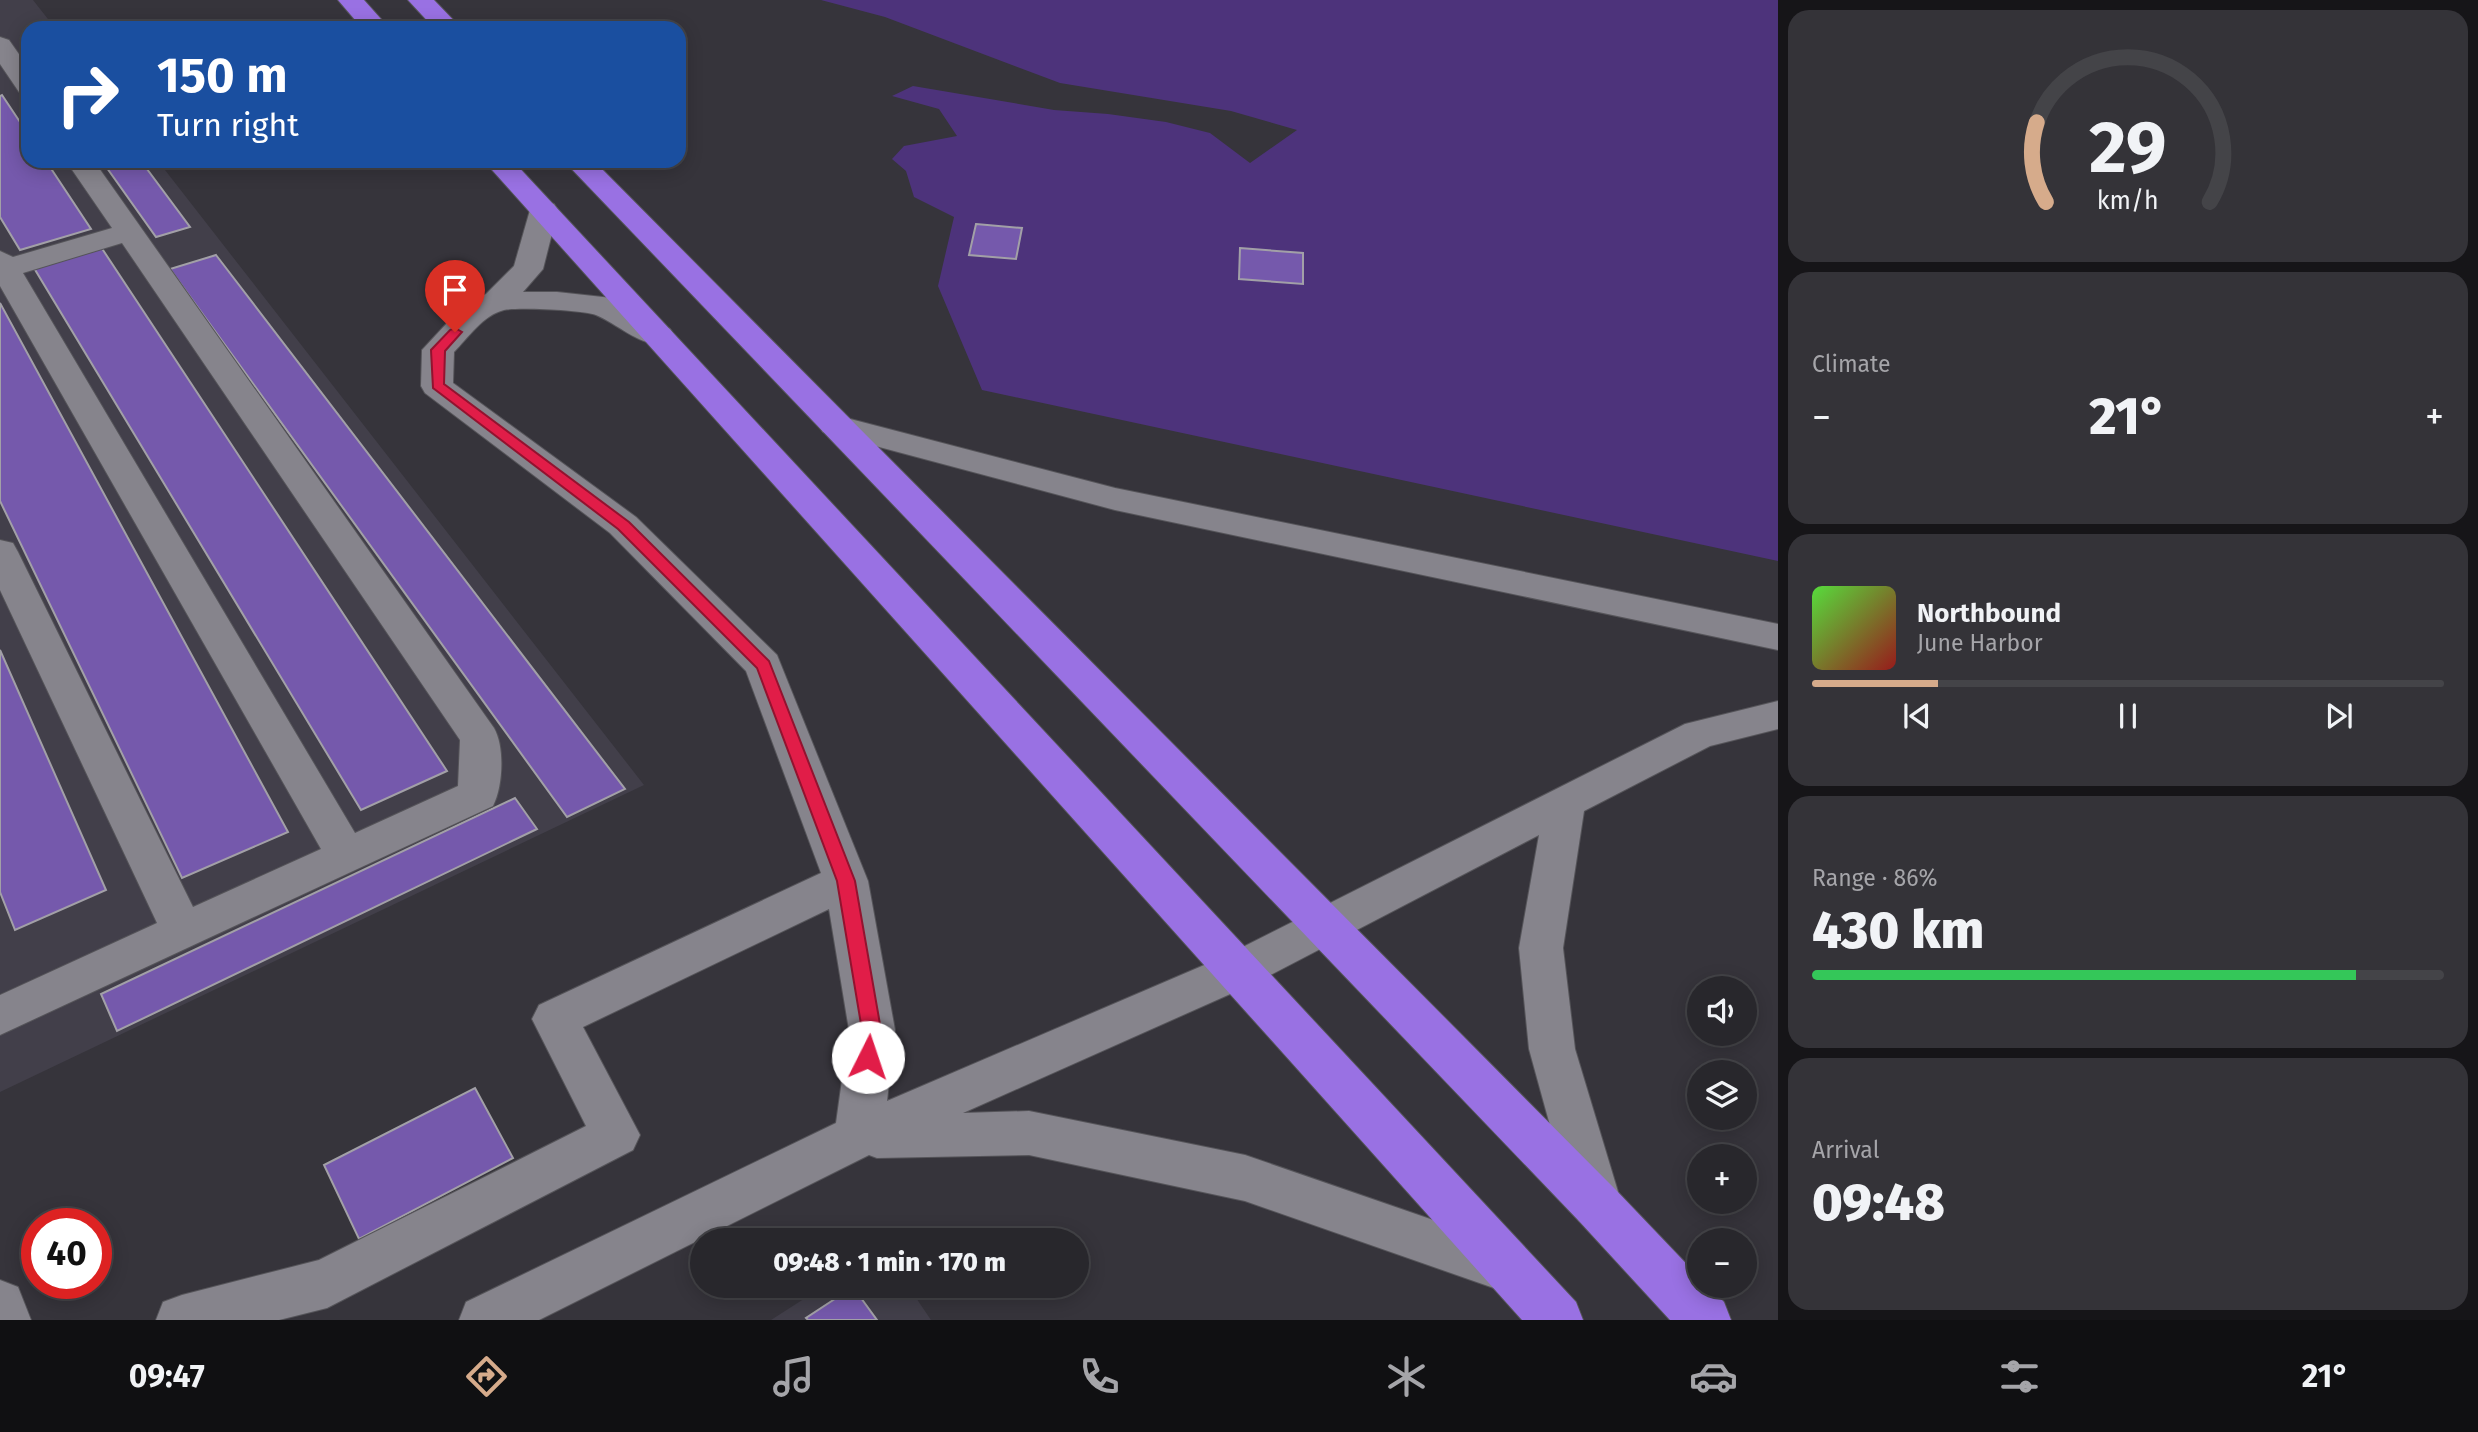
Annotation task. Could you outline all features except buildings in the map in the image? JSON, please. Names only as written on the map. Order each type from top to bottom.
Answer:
[{"type":"highway","points":[[350,0],[370,21]]},
{"type":"highway","points":[[420,0],[441,21]]},
{"type":"highway","points":[[505,168],[1557,1320]]},
{"type":"highway","points":[[585,168],[1597,1205],[1705,1320]]},
{"type":"street","points":[[0,45],[21,76]]},
{"type":"street","points":[[0,1016],[478,795],[480,738],[85,168]]},
{"type":"street","points":[[544,210],[528,269],[497,301],[472,315],[438,350],[437,386],[624,525],[764,665],[846,881],[872,1030],[858,1136]]},
{"type":"street","points":[[129,232],[2,266],[346,857]]},
{"type":"street","points":[[497,301],[557,301],[601,305],[659,336]]},
{"type":"street","points":[[835,425],[1115,499],[1778,637]]},
{"type":"street","points":[[0,552],[183,932]]},
{"type":"street","points":[[485,1320],[858,1136],[1239,970],[1699,734],[1778,715]]},
{"type":"street","points":[[1565,803],[1541,948],[1552,1049],[1597,1205]]},
{"type":"street","points":[[182,1320],[327,1283],[616,1135],[555,1019],[846,881]]},
{"type":"street","points":[[858,1136],[1028,1133],[1245,1178],[1513,1270]]},
{"type":"street","points":[[0,1305],[5,1320]]},
{"type":"shaded area","points":[[0,0],[33,0],[50,21],[21,21],[21,168],[163,168],[644,785],[0,1092]]},
{"type":"shaded area","points":[[821,0],[1778,0],[1778,561],[982,390],[938,286],[954,217],[914,197],[906,171],[892,159],[904,146],[957,136],[939,109],[892,96],[913,86],[1054,110],[1166,122],[1210,133],[1250,163],[1297,130],[1231,111],[1060,83],[885,17]]},
{"type":"shaded area","points":[[805,1298],[916,1298],[931,1320],[771,1320]]},
{"type":"route","points":[[455,332],[438,350],[437,386],[624,525],[764,665],[846,881],[872,1030],[868,1057]]}]
